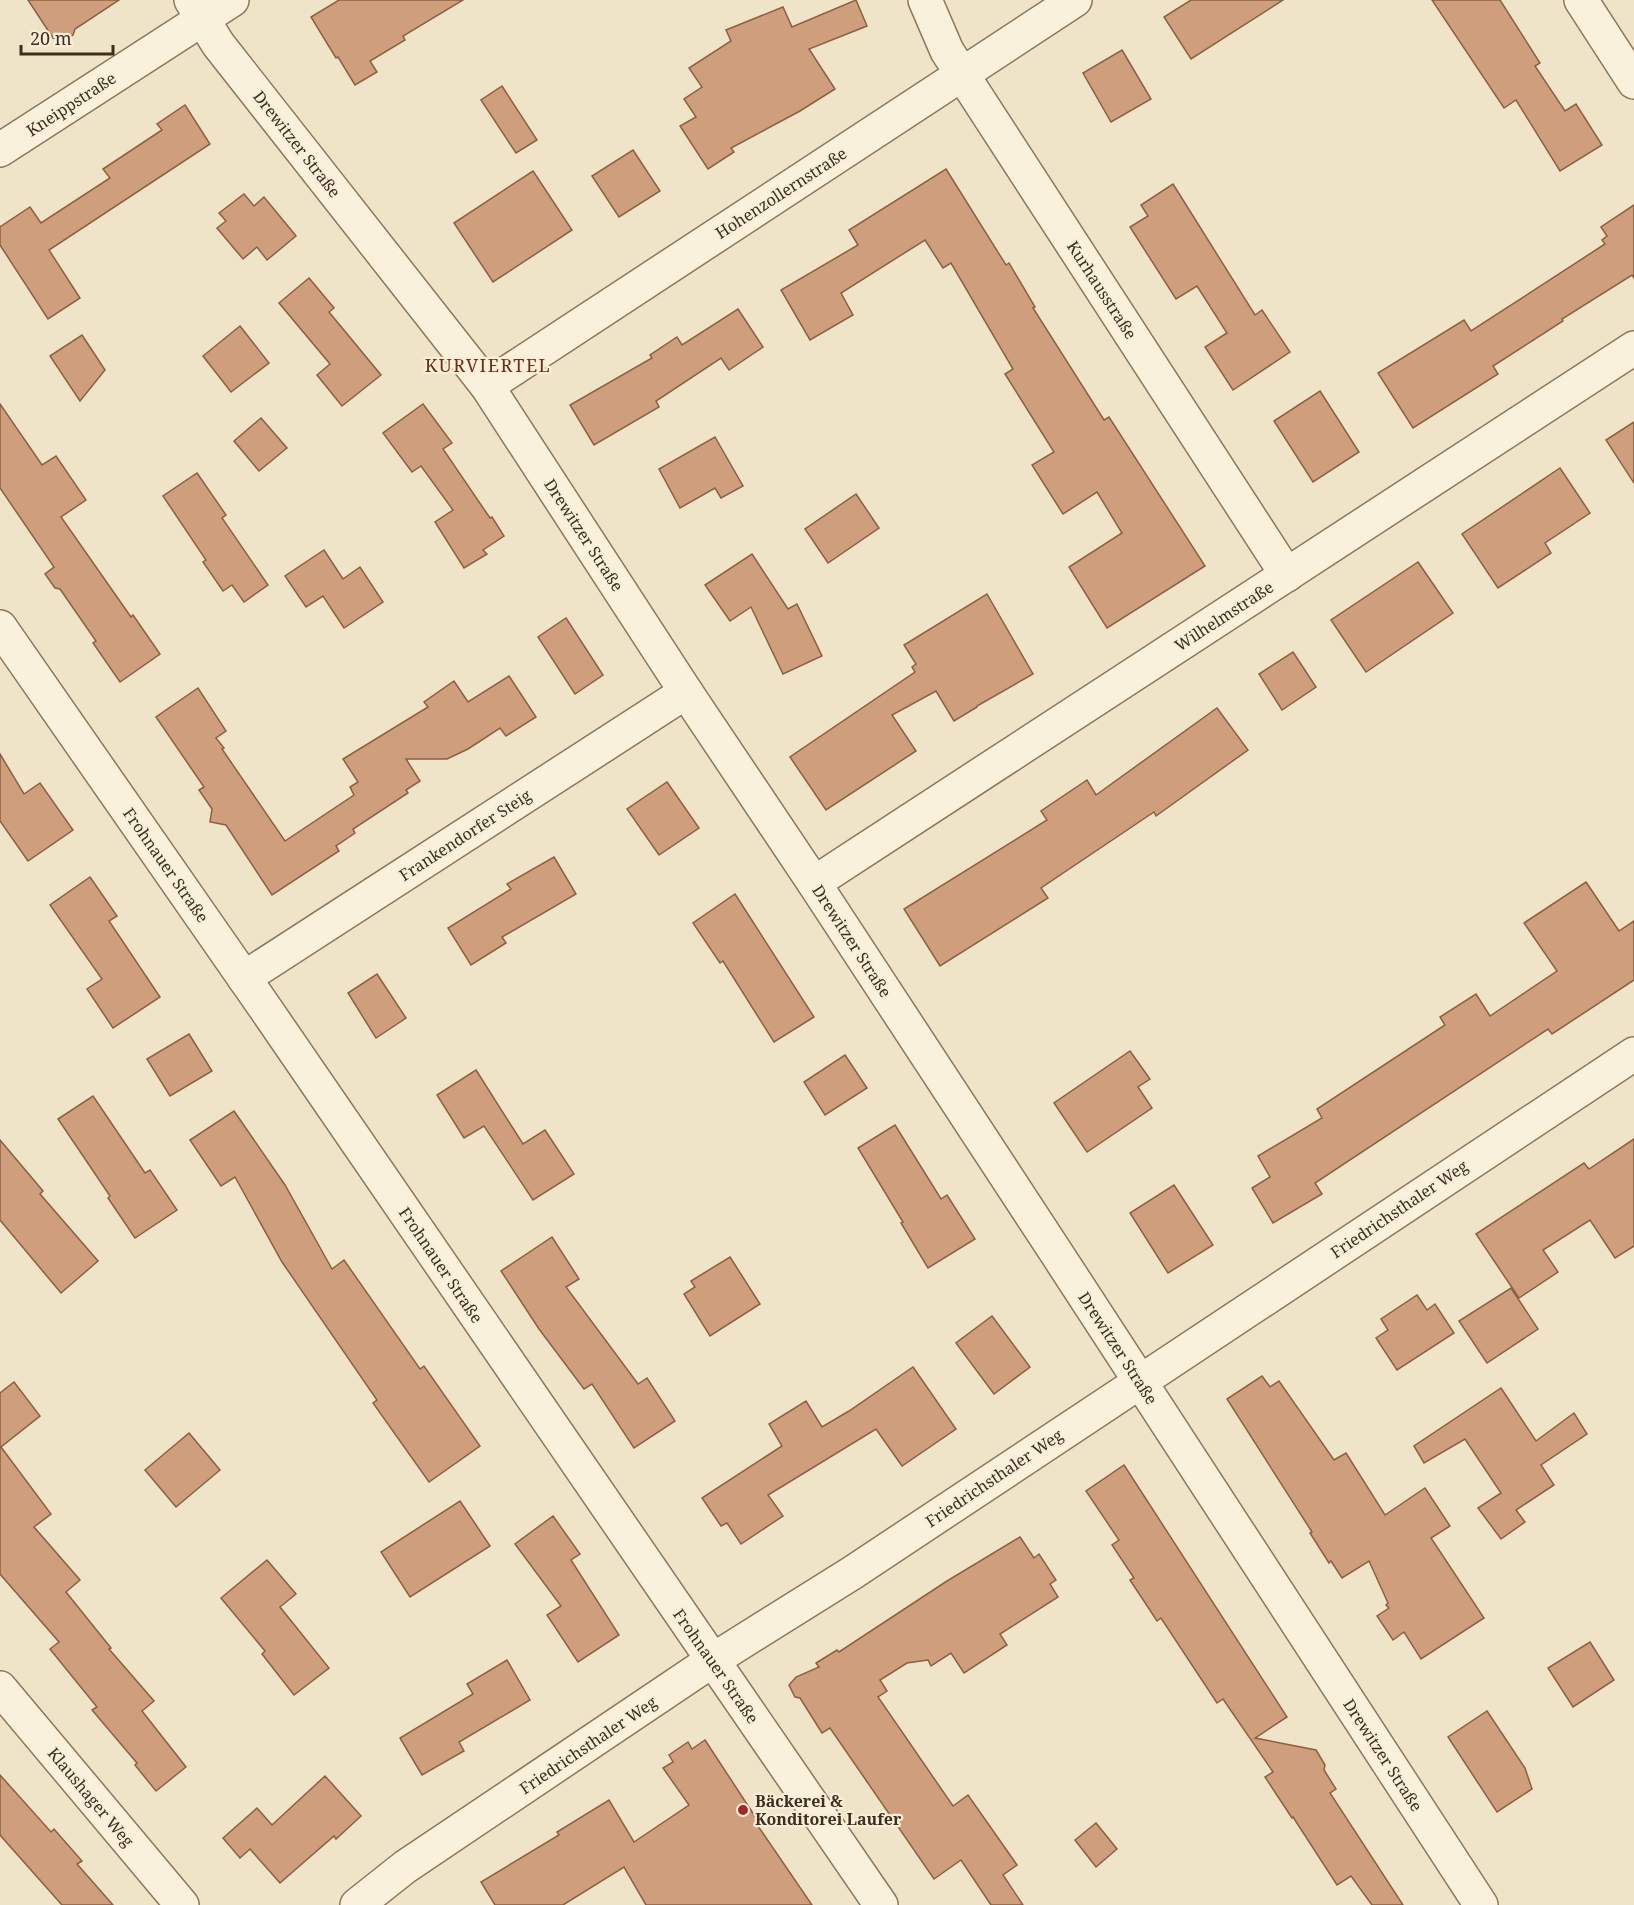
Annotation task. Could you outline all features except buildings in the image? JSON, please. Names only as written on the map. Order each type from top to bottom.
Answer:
[{"type":"street","name":"Kneippstraße","points":[[0,150],[197,10],[232,0]]},
{"type":"street","name":"Kurhausstraße","points":[[925,0],[947,51],[1287,575]]},
{"type":"street","name":"Hohenzollernstraße","points":[[487,386],[1075,0]]},
{"type":"street","points":[[1581,0],[1634,82]]},
{"type":"street","name":"Drewitzer Straße","points":[[197,10],[218,44],[487,386],[1481,1905]]},
{"type":"street","name":"Wilhelmstraße","points":[[814,883],[1634,348]]},
{"type":"street","name":"Frohnauer Straße","points":[[0,627],[881,1905]]},
{"type":"street","name":"Frankendorfer Steig","points":[[244,978],[686,692]]},
{"type":"street","name":"Friedrichsthaler Weg","points":[[357,1905],[405,1867],[713,1660],[852,1573],[1634,1054]]},
{"type":"street","name":"Klaushager Weg","points":[[0,1688],[182,1905]]},
{"type":"place","name":"Bäckerei & Konditorei Laufer","points":[[743,1810]]},
{"type":"district","name":"KURVIERTEL","points":[[488,365]]}]
